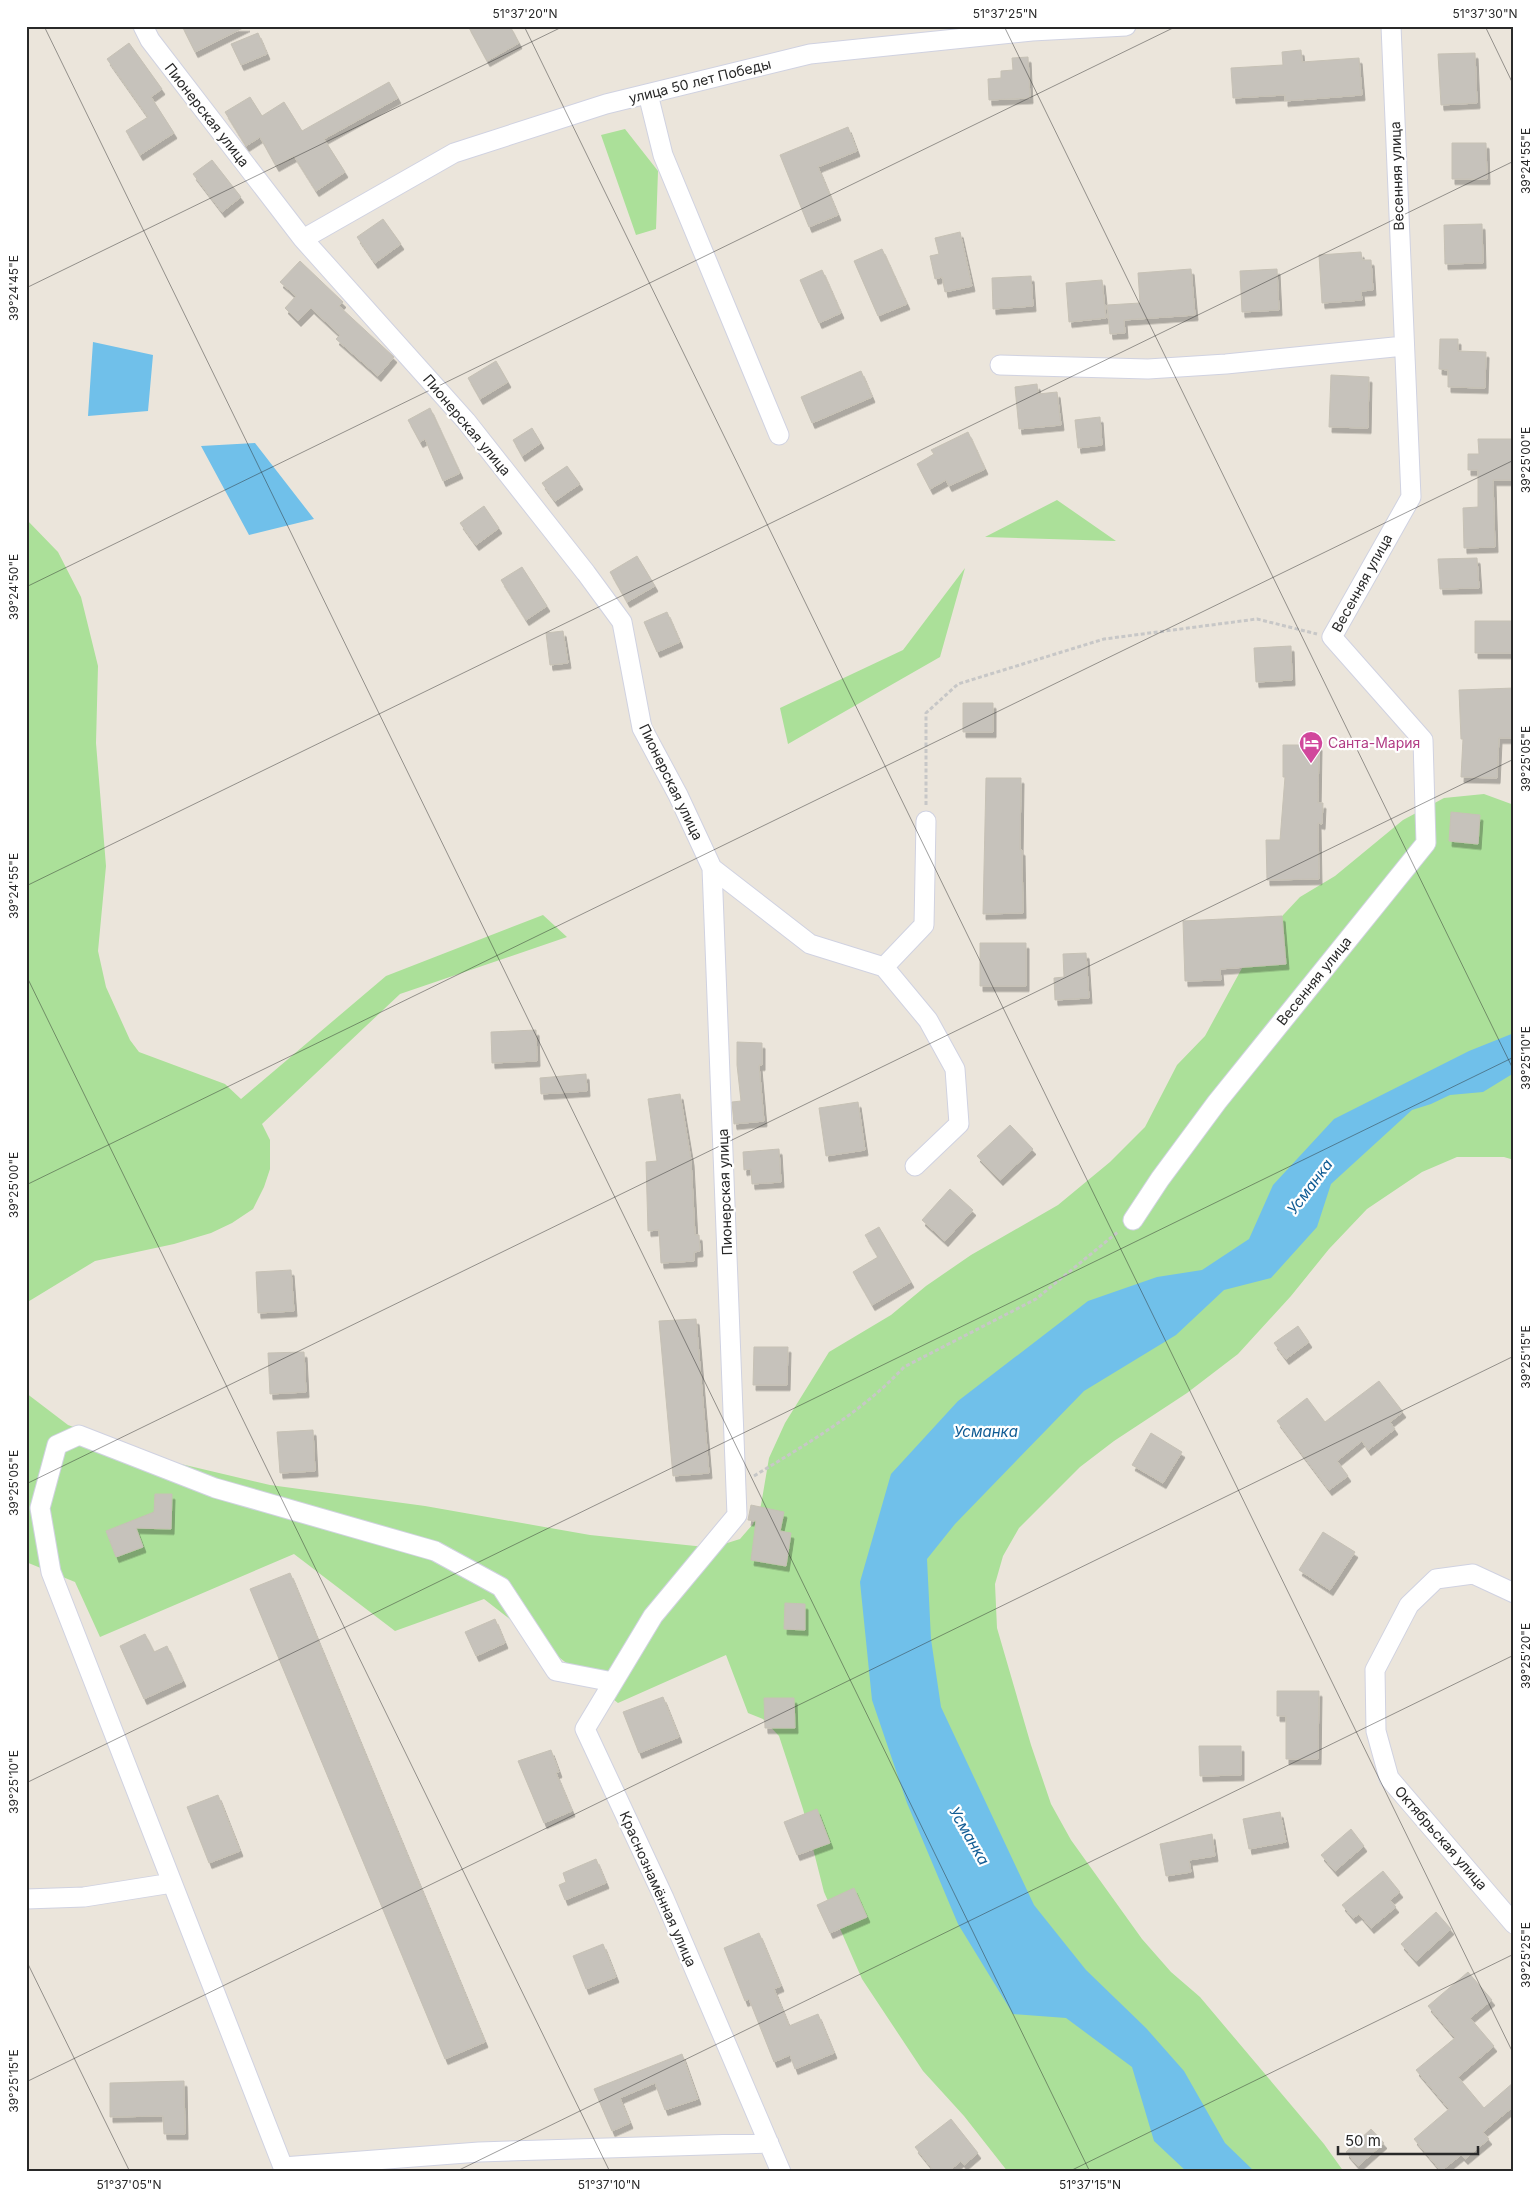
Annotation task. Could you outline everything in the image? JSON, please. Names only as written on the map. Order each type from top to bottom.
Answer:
[{"type":"street","name":"Пионерская улица","points":[[143,26],[150,40],[303,239],[466,421],[586,573],[622,622],[642,728],[678,795],[712,868],[737,1515],[652,1616]]},
{"type":"street","name":"улица 50 лет Победы","points":[[303,239],[454,153],[606,104],[810,54],[1032,31],[1126,26]]},
{"type":"street","name":"Весенняя улица","points":[[1133,1220],[1160,1179],[1217,1102],[1426,843],[1424,740],[1332,637],[1411,497],[1392,26]]},
{"type":"street","points":[[648,94],[663,155],[779,435]]},
{"type":"street","points":[[1000,365],[1148,369],[1226,364],[1404,346]]},
{"type":"street","points":[[884,967],[924,925],[926,821]]},
{"type":"street","points":[[712,868],[810,944],[884,967],[928,1020],[955,1069],[959,1124],[915,1166]]},
{"type":"street","points":[[613,1682],[556,1671],[501,1587],[434,1552],[215,1488],[79,1435],[56,1445],[40,1508],[51,1572],[283,2167],[480,2152],[770,2143]]},
{"type":"street","name":"Октябрьская улица","points":[[1514,1592],[1473,1574],[1436,1579],[1409,1605],[1375,1670],[1376,1731],[1389,1778],[1514,1924]]},
{"type":"street","name":"Краснознамённая улица","points":[[652,1616],[585,1729],[664,1898],[781,2172]]},
{"type":"street","points":[[26,1898],[84,1897],[172,1883]]},
{"type":"path","points":[[926,821],[926,713],[958,684],[1104,639],[1257,619],[1332,637]]},
{"type":"path","points":[[750,1484],[753,1476],[846,1419],[891,1381],[904,1366],[1036,1299],[1133,1220]]},
{"type":"green space","points":[[625,129],[658,171],[656,229],[636,235],[601,135]]},
{"type":"green space","points":[[1057,500],[1116,541],[985,537]]},
{"type":"green space","points":[[26,519],[58,552],[81,597],[98,666],[96,743],[106,866],[98,951],[106,987],[130,1040],[139,1052],[225,1084],[241,1099],[386,976],[543,915],[567,937],[400,994],[262,1124],[270,1140],[270,1169],[264,1187],[253,1209],[232,1223],[211,1233],[174,1244],[95,1261],[26,1303]]},
{"type":"green space","points":[[965,568],[940,657],[788,744],[780,708],[903,650]]},
{"type":"green space","points":[[1484,794],[1514,805],[1514,1160],[1504,1157],[1457,1157],[1422,1172],[1367,1209],[1329,1249],[1291,1296],[1238,1354],[1187,1393],[1114,1441],[1080,1467],[1019,1528],[1003,1556],[995,1584],[997,1628],[1031,1745],[1051,1804],[1071,1840],[1142,1939],[1171,1972],[1200,1997],[1324,2144],[1344,2172],[1008,2172],[964,2116],[923,2071],[862,1979],[824,1892],[803,1809],[779,1736],[763,1719],[748,1713],[726,1655],[618,1703],[484,1599],[395,1631],[294,1554],[100,1637],[75,1582],[26,1562],[26,1393],[68,1425],[164,1460],[270,1485],[425,1506],[590,1535],[705,1547],[721,1545],[740,1539],[753,1524],[761,1505],[769,1458],[785,1423],[829,1352],[891,1315],[926,1286],[971,1255],[1058,1205],[1110,1162],[1145,1127],[1177,1065],[1205,1036],[1254,946],[1300,897],[1335,876],[1403,820],[1444,798]]},
{"type":"water","points":[[93,342],[153,355],[148,411],[88,416]]},
{"type":"water","points":[[255,443],[314,519],[249,535],[201,446]]},
{"type":"water","name":"Усманка","points":[[1514,1033],[1514,1073],[1483,1092],[1450,1095],[1412,1110],[1331,1184],[1317,1227],[1271,1278],[1224,1290],[1176,1335],[1084,1391],[955,1524],[927,1559],[931,1639],[941,1707],[1034,1905],[1086,1970],[1146,2028],[1184,2071],[1225,2143],[1255,2172],[1187,2172],[1154,2141],[1132,2067],[1066,2018],[1013,2014],[958,1924],[907,1803],[872,1700],[860,1582],[891,1474],[958,1401],[1088,1301],[1157,1277],[1202,1270],[1249,1239],[1273,1185],[1334,1119],[1469,1051]]},
{"type":"building","points":[[182,26],[247,26],[195,52]]},
{"type":"building","points":[[468,26],[510,26],[519,43],[487,61]]},
{"type":"building","points":[[258,33],[267,54],[241,65],[231,44]]},
{"type":"building","points":[[129,43],[162,89],[151,97],[174,133],[140,155],[126,131],[148,117],[107,59]]},
{"type":"building","points":[[1301,50],[1302,62],[1359,58],[1362,95],[1285,101],[1285,95],[1233,98],[1231,68],[1283,65],[1282,52]]},
{"type":"building","points":[[1475,53],[1477,103],[1441,105],[1438,54]]},
{"type":"building","points":[[1028,57],[1030,98],[989,100],[988,79],[1001,78],[1001,71],[1013,70],[1012,58]]},
{"type":"building","points":[[389,82],[398,98],[324,139],[345,172],[316,191],[294,156],[276,166],[260,137],[246,146],[225,112],[250,97],[262,116],[284,102],[302,131]]},
{"type":"building","points":[[848,127],[857,151],[818,167],[838,215],[809,227],[780,155]]},
{"type":"building","points":[[1452,143],[1486,143],[1487,179],[1452,179]]},
{"type":"building","points":[[212,160],[241,197],[222,212],[193,174]]},
{"type":"building","points":[[383,219],[401,244],[375,263],[357,237]]},
{"type":"building","points":[[1482,224],[1483,263],[1445,264],[1444,225]]},
{"type":"building","points":[[960,232],[972,286],[945,292],[942,277],[935,279],[930,256],[939,254],[935,238]]},
{"type":"building","points":[[882,249],[907,304],[878,316],[854,261]]},
{"type":"building","points":[[1361,252],[1362,260],[1371,260],[1373,290],[1361,291],[1362,300],[1322,303],[1319,255]]},
{"type":"building","points":[[300,261],[343,302],[339,306],[394,357],[378,376],[336,339],[340,335],[311,308],[298,321],[285,308],[296,296],[280,282]]},
{"type":"building","points":[[1191,269],[1195,315],[1124,320],[1125,333],[1110,334],[1107,305],[1140,303],[1138,273]]},
{"type":"building","points":[[1277,269],[1279,310],[1242,312],[1240,271]]},
{"type":"building","points":[[822,270],[841,313],[819,323],[800,280]]},
{"type":"building","points":[[1031,276],[1033,306],[993,309],[992,278]]},
{"type":"building","points":[[1102,280],[1106,318],[1069,322],[1066,283]]},
{"type":"building","points":[[1440,339],[1458,339],[1458,351],[1486,352],[1485,388],[1448,387],[1448,370],[1439,369]]},
{"type":"building","points":[[496,361],[508,382],[480,399],[468,378]]},
{"type":"building","points":[[861,371],[872,397],[812,423],[801,397]]},
{"type":"building","points":[[1331,375],[1369,377],[1368,428],[1329,427]]},
{"type":"building","points":[[1037,384],[1038,394],[1057,392],[1061,425],[1019,429],[1015,387]]},
{"type":"building","points":[[430,408],[460,473],[443,481],[425,439],[420,442],[408,420]]},
{"type":"building","points":[[1100,417],[1102,445],[1078,448],[1075,420]]},
{"type":"building","points":[[532,428],[541,443],[522,456],[513,440]]},
{"type":"building","points":[[968,432],[985,469],[949,486],[946,480],[930,489],[917,464],[934,454],[931,450]]},
{"type":"building","points":[[1478,439],[1514,439],[1514,480],[1493,480],[1495,547],[1464,548],[1463,508],[1478,507],[1478,470],[1468,470],[1468,454],[1479,454]]},
{"type":"building","points":[[567,466],[580,484],[555,501],[542,483]]},
{"type":"building","points":[[484,506],[499,528],[476,545],[460,523]]},
{"type":"building","points":[[637,556],[655,586],[627,602],[610,572]]},
{"type":"building","points":[[1477,558],[1479,588],[1440,589],[1438,559]]},
{"type":"building","points":[[522,567],[547,606],[526,620],[501,580]]},
{"type":"building","points":[[667,612],[680,642],[657,652],[644,622]]},
{"type":"building","points":[[1475,621],[1514,621],[1514,653],[1475,653]]},
{"type":"building","points":[[563,631],[568,663],[550,665],[546,633]]},
{"type":"building","points":[[1291,646],[1292,680],[1256,682],[1254,648]]},
{"type":"building","points":[[1514,688],[1514,738],[1499,738],[1497,778],[1461,777],[1463,739],[1461,739],[1459,690]]},
{"type":"building","points":[[963,703],[993,703],[993,732],[963,732]]},
{"type":"building","points":[[1283,745],[1319,745],[1318,803],[1323,803],[1322,824],[1318,823],[1319,879],[1267,880],[1266,840],[1280,840],[1285,777],[1283,777]]},
{"type":"building","points":[[986,778],[1021,778],[1020,850],[1022,850],[1023,913],[983,914]]},
{"type":"building","points":[[1451,812],[1480,815],[1478,844],[1449,841]]},
{"type":"building","points":[[1282,916],[1286,964],[1220,969],[1221,980],[1185,981],[1183,921]]},
{"type":"building","points":[[980,943],[1026,943],[1026,986],[980,986]]},
{"type":"building","points":[[1086,953],[1089,998],[1055,1000],[1054,978],[1064,977],[1063,954]]},
{"type":"building","points":[[536,1030],[537,1061],[492,1063],[491,1032]]},
{"type":"building","points":[[737,1042],[762,1043],[762,1065],[759,1065],[764,1121],[734,1124],[732,1102],[741,1101],[737,1065]]},
{"type":"building","points":[[586,1074],[587,1091],[541,1094],[540,1078]]},
{"type":"building","points":[[680,1094],[691,1160],[695,1235],[699,1235],[700,1251],[694,1252],[694,1261],[661,1263],[659,1230],[648,1231],[646,1162],[657,1161],[648,1099]]},
{"type":"building","points":[[858,1102],[865,1150],[826,1156],[819,1108]]},
{"type":"building","points":[[1010,1125],[1033,1149],[1000,1180],[977,1156]]},
{"type":"building","points":[[779,1149],[781,1182],[752,1184],[751,1169],[744,1170],[743,1152]]},
{"type":"building","points":[[950,1189],[973,1210],[945,1241],[922,1220]]},
{"type":"building","points":[[879,1227],[911,1282],[872,1305],[853,1272],[878,1257],[865,1235]]},
{"type":"building","points":[[291,1270],[294,1311],[258,1313],[256,1272]]},
{"type":"building","points":[[696,1319],[709,1473],[673,1476],[659,1321]]},
{"type":"building","points":[[1298,1326],[1309,1342],[1286,1359],[1274,1343]]},
{"type":"building","points":[[754,1347],[788,1347],[787,1385],[753,1385]]},
{"type":"building","points":[[304,1352],[306,1392],[270,1394],[268,1353]]},
{"type":"building","points":[[1379,1381],[1403,1412],[1390,1422],[1395,1429],[1368,1450],[1362,1441],[1337,1461],[1348,1476],[1329,1490],[1277,1421],[1307,1398],[1325,1422]]},
{"type":"building","points":[[313,1430],[315,1471],[280,1473],[277,1432]]},
{"type":"building","points":[[1151,1433],[1182,1452],[1163,1483],[1132,1465]]},
{"type":"building","points":[[155,1494],[172,1494],[171,1529],[136,1528],[143,1547],[116,1557],[106,1531],[154,1512]]},
{"type":"building","points":[[751,1505],[784,1512],[780,1531],[791,1533],[786,1566],[751,1560],[756,1521],[748,1520]]},
{"type":"building","points":[[1323,1532],[1355,1552],[1330,1590],[1299,1570]]},
{"type":"building","points":[[290,1573],[485,2042],[445,2059],[250,1589]]},
{"type":"building","points":[[785,1603],[805,1604],[805,1630],[784,1629]]},
{"type":"building","points":[[495,1619],[505,1643],[476,1656],[465,1632]]},
{"type":"building","points":[[145,1634],[154,1652],[167,1646],[183,1681],[144,1699],[120,1646]]},
{"type":"building","points":[[1277,1691],[1319,1691],[1318,1759],[1286,1759],[1286,1716],[1277,1716]]},
{"type":"building","points":[[663,1697],[679,1737],[639,1753],[623,1712]]},
{"type":"building","points":[[764,1698],[794,1698],[795,1728],[765,1728]]},
{"type":"building","points":[[1199,1746],[1241,1746],[1241,1775],[1200,1776]]},
{"type":"building","points":[[551,1750],[559,1772],[556,1773],[572,1811],[544,1823],[518,1761]]},
{"type":"building","points":[[218,1795],[240,1851],[209,1863],[187,1807]]},
{"type":"building","points":[[817,1809],[830,1843],[797,1855],[784,1822]]},
{"type":"building","points":[[1280,1812],[1286,1842],[1249,1849],[1243,1819]]},
{"type":"building","points":[[1351,1829],[1364,1846],[1335,1871],[1321,1855]]},
{"type":"building","points":[[1212,1834],[1215,1856],[1189,1860],[1191,1872],[1166,1876],[1160,1844]]},
{"type":"building","points":[[596,1859],[606,1883],[565,1900],[559,1885],[566,1882],[563,1873]]},
{"type":"building","points":[[1383,1871],[1400,1892],[1390,1900],[1396,1907],[1371,1928],[1359,1914],[1353,1918],[1342,1905]]},
{"type":"building","points":[[854,1888],[867,1917],[830,1933],[817,1905]]},
{"type":"building","points":[[1436,1912],[1451,1929],[1416,1961],[1401,1944]]},
{"type":"building","points":[[759,1933],[781,1986],[774,1989],[789,2026],[818,2014],[834,2053],[795,2069],[790,2055],[774,2062],[749,1999],[745,2001],[724,1948]]},
{"type":"building","points":[[603,1944],[616,1977],[586,1989],[573,1956]]},
{"type":"building","points":[[1468,1972],[1492,2000],[1470,2018],[1494,2046],[1458,2077],[1484,2108],[1514,2082],[1514,2106],[1483,2132],[1489,2139],[1465,2159],[1461,2155],[1441,2171],[1414,2139],[1449,2109],[1416,2070],[1455,2038],[1428,2006]]},
{"type":"building","points":[[682,2054],[698,2099],[665,2110],[655,2083],[620,2098],[630,2123],[612,2131],[594,2089]]},
{"type":"building","points":[[184,2081],[185,2134],[164,2134],[163,2116],[110,2117],[110,2083]]},
{"type":"building","points":[[951,2119],[978,2153],[964,2165],[961,2161],[948,2172],[935,2172],[915,2147]]},
{"type":"building","points":[[1371,2129],[1384,2143],[1358,2166],[1346,2152]]},
{"type":"place","name":"Санта-Мария","points":[[1311,764]]}]
